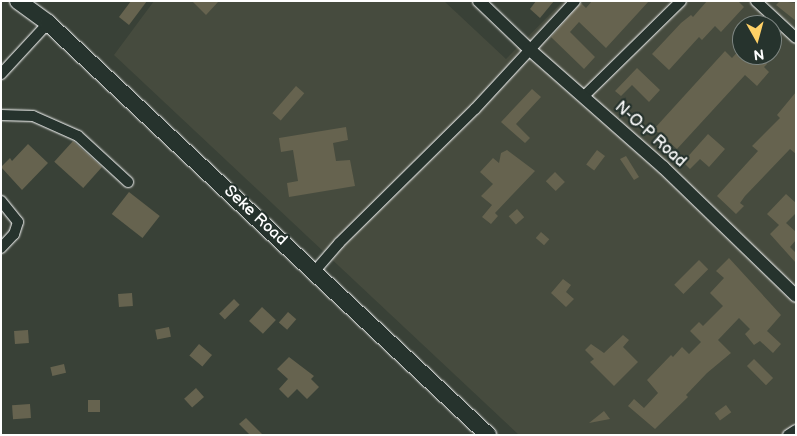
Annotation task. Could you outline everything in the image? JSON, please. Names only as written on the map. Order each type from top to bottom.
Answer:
[{"type":"main road","name":"Seke Road","points":[[18,1],[48,23],[488,435]]},
{"type":"street","name":"N-O-P Road","points":[[480,1],[529,50],[663,167],[796,296]]},
{"type":"street","points":[[314,272],[339,243],[475,109],[575,1]]},
{"type":"street","points":[[583,97],[681,1]]},
{"type":"street","points":[[756,1],[796,38]]},
{"type":"street","points":[[1,74],[48,23]]},
{"type":"street","points":[[1,115],[33,116],[78,136],[128,182]]},
{"type":"street","points":[[1,201],[18,222],[14,234],[1,248]]},
{"type":"street","points":[[788,435],[796,430]]},
{"type":"shaded area","points":[[154,1],[444,1],[506,59],[563,1],[796,1],[796,435],[519,435],[114,55]]},
{"type":"building","points":[[131,1],[147,1],[129,25],[119,17]]},
{"type":"building","points":[[192,1],[219,1],[206,15]]},
{"type":"building","points":[[536,1],[554,1],[540,18],[530,9]]},
{"type":"building","points":[[592,1],[649,1],[606,48],[579,22],[570,32],[595,57],[584,69],[551,37],[581,3],[586,8]]},
{"type":"building","points":[[707,1],[738,1],[744,7],[737,15],[732,15],[732,20],[721,32],[715,26],[702,40],[699,37],[669,70],[652,54],[681,23],[691,15],[693,17]]},
{"type":"building","points":[[780,1],[796,3],[796,21],[776,5]]},
{"type":"building","points":[[725,51],[732,58],[732,65],[766,65],[764,67],[769,72],[757,86],[745,75],[677,149],[654,129]]},
{"type":"building","points":[[637,68],[660,90],[649,102],[632,85],[621,96],[615,91]]},
{"type":"building","points":[[296,86],[304,93],[281,120],[272,113]]},
{"type":"building","points":[[532,89],[541,97],[516,124],[530,138],[525,143],[501,122]]},
{"type":"building","points":[[796,92],[796,154],[790,149],[745,196],[740,203],[744,206],[736,214],[717,196],[758,151],[752,146],[780,118],[777,115]]},
{"type":"building","points":[[346,127],[348,140],[333,143],[336,161],[350,160],[355,186],[289,197],[287,183],[298,181],[293,150],[281,152],[279,138]]},
{"type":"building","points":[[708,134],[725,149],[709,167],[700,159],[690,169],[683,162]]},
{"type":"building","points":[[73,141],[102,167],[83,188],[54,162]]},
{"type":"building","points":[[28,144],[48,163],[22,190],[1,167],[10,158],[12,161]]},
{"type":"building","points":[[507,150],[535,171],[495,213],[498,216],[491,224],[482,217],[492,205],[481,196],[493,184],[480,172],[493,158],[499,163],[501,153]]},
{"type":"building","points":[[597,150],[605,156],[594,170],[586,164]]},
{"type":"building","points":[[626,156],[639,177],[634,180],[620,159]]},
{"type":"building","points":[[555,172],[565,182],[556,191],[546,181]]},
{"type":"building","points":[[129,192],[160,216],[142,238],[112,214]]},
{"type":"building","points":[[786,194],[796,203],[796,213],[786,223],[796,232],[796,240],[790,247],[796,253],[796,263],[770,234],[779,225],[767,214]]},
{"type":"building","points":[[517,209],[524,217],[516,225],[509,216]]},
{"type":"building","points":[[541,232],[549,239],[544,245],[536,238]]},
{"type":"building","points":[[729,258],[781,315],[767,331],[781,344],[773,353],[760,341],[754,345],[745,334],[750,329],[739,318],[718,340],[731,353],[707,373],[686,395],[688,397],[655,429],[628,406],[634,399],[644,408],[658,393],[647,380],[671,355],[673,357],[682,347],[689,354],[701,342],[690,331],[699,322],[703,326],[723,306],[710,293],[724,278],[716,271]]},
{"type":"building","points":[[699,260],[708,269],[683,294],[674,285]]},
{"type":"building","points":[[563,279],[571,285],[566,292],[574,299],[566,307],[551,293]]},
{"type":"building","points":[[132,293],[133,306],[119,307],[118,294]]},
{"type":"building","points":[[234,299],[240,305],[225,320],[219,314]]},
{"type":"building","points":[[262,307],[276,320],[263,334],[249,321]]},
{"type":"building","points":[[288,312],[296,319],[287,330],[279,323]]},
{"type":"building","points":[[169,327],[171,337],[157,339],[155,330]]},
{"type":"building","points":[[28,330],[29,343],[15,344],[14,331]]},
{"type":"building","points":[[623,335],[629,340],[623,347],[638,362],[614,386],[590,362],[594,359],[585,350],[591,344],[604,353]]},
{"type":"building","points":[[199,344],[212,355],[202,366],[189,355]]},
{"type":"building","points":[[289,357],[314,376],[311,379],[319,387],[307,399],[297,389],[288,398],[279,389],[288,379],[277,369]]},
{"type":"building","points":[[754,359],[773,378],[766,385],[747,366]]},
{"type":"building","points":[[64,364],[66,373],[52,376],[50,367]]},
{"type":"building","points":[[196,388],[204,397],[192,408],[184,399]]},
{"type":"building","points":[[88,400],[100,400],[100,412],[88,412]]},
{"type":"building","points":[[30,404],[31,418],[13,419],[12,405]]},
{"type":"building","points":[[726,405],[731,412],[720,421],[715,413]]},
{"type":"building","points":[[604,411],[610,419],[589,423]]},
{"type":"building","points":[[246,418],[263,435],[250,435],[239,424]]}]
